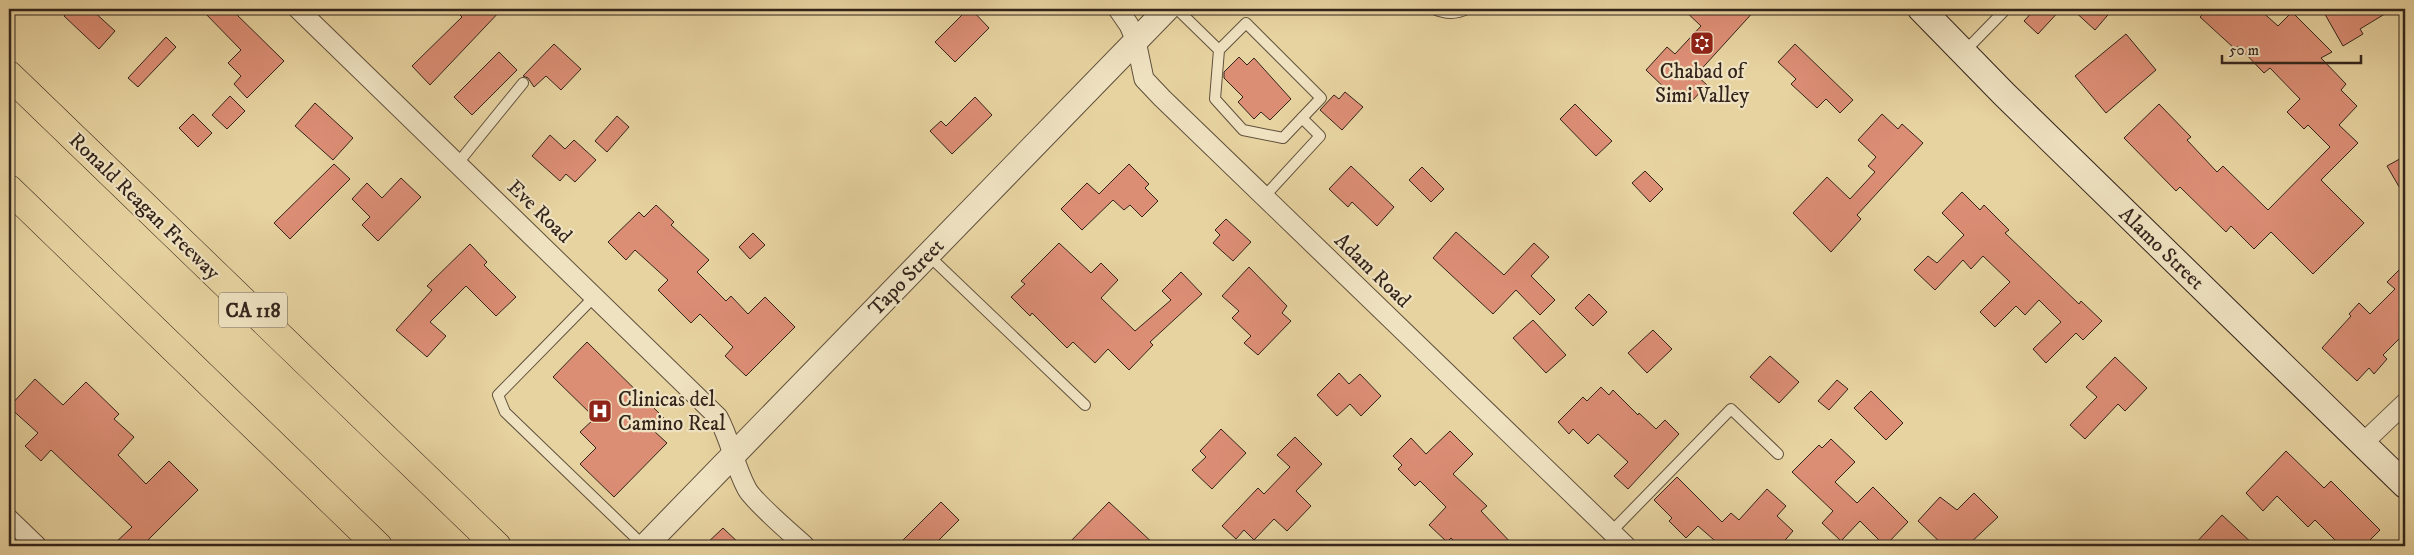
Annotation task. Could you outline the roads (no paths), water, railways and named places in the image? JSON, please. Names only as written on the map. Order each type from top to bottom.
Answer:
[{"type":"highway","name":"Ronald Reagan Freeway","points":[[9,75],[497,546]]},
{"type":"highway","points":[[9,189],[378,546]]},
{"type":"main road","name":"Alamo Street","points":[[1921,9],[1963,54],[2405,485]]},
{"type":"street","name":"Eve Road","points":[[298,9],[718,417],[730,440],[732,456],[748,492],[805,546]]},
{"type":"street","name":"Adam Road","points":[[1118,9],[1136,41],[1144,79],[1626,546]]},
{"type":"street","name":"Tapo Street","points":[[644,546],[1167,9]]},
{"type":"street","points":[[2362,444],[2405,403]]},
{"type":"street","points":[[9,519],[35,546]]},
{"type":"lane","points":[[1177,9],[1219,50]]},
{"type":"lane","points":[[1434,9],[1444,14],[1467,9]]},
{"type":"lane","points":[[1963,54],[2006,9]]},
{"type":"lane","points":[[1246,23],[1321,98],[1283,138],[1242,130],[1215,100],[1219,50],[1246,23]]},
{"type":"lane","points":[[458,163],[523,83]]},
{"type":"lane","points":[[1264,197],[1320,136],[1302,118]]},
{"type":"lane","points":[[928,255],[1085,405]]},
{"type":"lane","points":[[595,296],[498,395],[504,412],[644,546]]},
{"type":"lane","points":[[1611,532],[1731,408],[1778,454]]},
{"type":"place","name":"Chabad of Simi Valley","points":[[1702,43]]},
{"type":"place","name":"Clinicas del Camino Real","points":[[600,411]]}]
